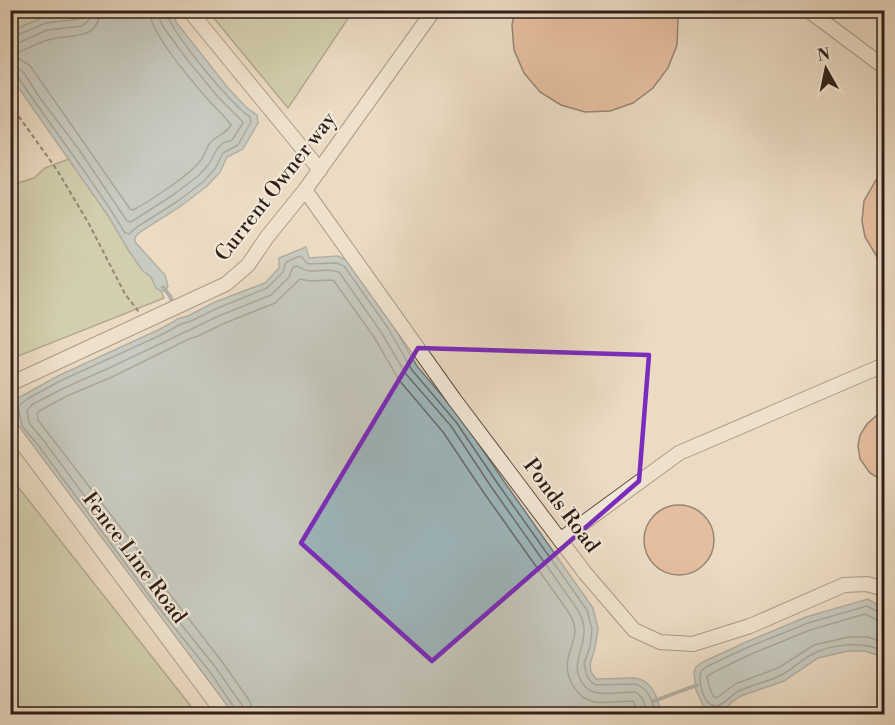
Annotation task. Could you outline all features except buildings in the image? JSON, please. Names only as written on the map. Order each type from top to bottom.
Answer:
[{"type":"street","points":[[189,10],[320,170]]},
{"type":"street","name":"Current Owner way","points":[[10,384],[226,284],[248,265],[320,170],[434,10]]},
{"type":"street","points":[[808,10],[885,67]]},
{"type":"street","name":"Ponds Road","points":[[305,190],[454,399],[585,573],[634,630],[660,642],[693,644],[750,626],[844,585],[867,584],[885,590]]},
{"type":"street","points":[[560,540],[680,453],[885,365]]},
{"type":"street","name":"Fence Line Road","points":[[10,428],[224,714]]},
{"type":"path","points":[[10,104],[57,170],[89,224],[125,294],[147,321]]},
{"type":"highlighted area","points":[[418,348],[649,355],[639,481],[432,661],[301,543]]},
{"type":"green space","points":[[10,11],[84,11],[44,17],[11,31]]},
{"type":"green space","points":[[208,11],[353,11],[288,108]]},
{"type":"green space","points":[[69,159],[109,217],[129,251],[143,271],[151,277],[164,298],[11,359],[11,185],[34,178],[45,168]]},
{"type":"green space","points":[[11,478],[197,714],[11,714]]},
{"type":"water","points":[[84,10],[170,11],[176,22],[228,88],[257,115],[258,123],[243,149],[227,157],[220,172],[207,186],[135,237],[135,242],[165,275],[168,286],[166,290],[161,291],[156,288],[151,277],[143,271],[109,217],[11,77],[11,31],[44,17],[76,14]]},
{"type":"water","points":[[306,247],[309,258],[338,256],[348,261],[393,325],[417,366],[461,418],[593,608],[598,629],[590,664],[591,672],[596,679],[635,678],[647,683],[654,692],[662,714],[232,714],[16,428],[11,402],[58,376],[177,319],[265,283],[279,268],[279,258]]},
{"type":"water","points":[[868,599],[884,609],[884,661],[877,655],[865,651],[848,651],[818,658],[784,681],[741,696],[724,710],[716,712],[703,705],[696,690],[694,673],[696,667],[703,662],[806,617]]},
{"type":"waterway","points":[[163,287],[173,304]]},
{"type":"waterway","points":[[654,701],[697,685]]}]
